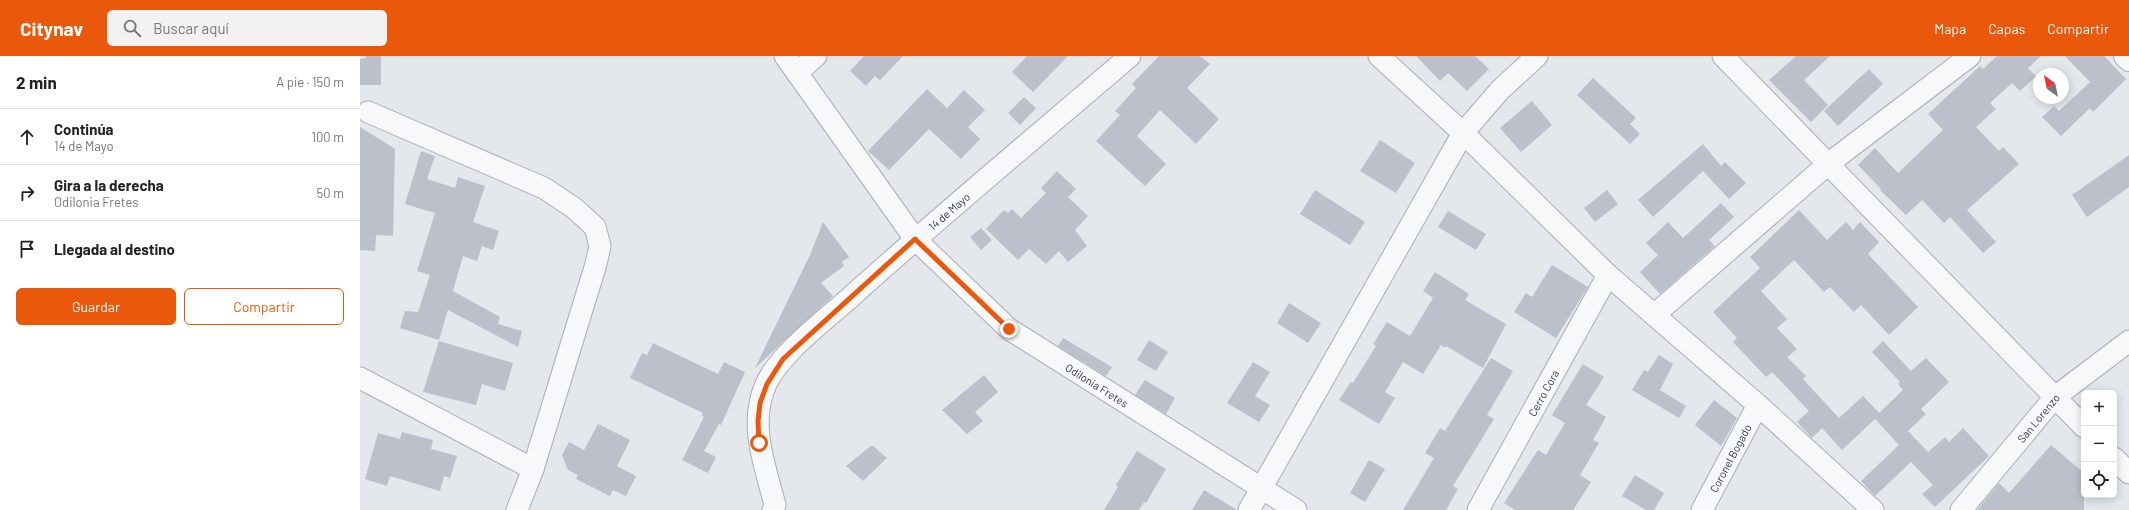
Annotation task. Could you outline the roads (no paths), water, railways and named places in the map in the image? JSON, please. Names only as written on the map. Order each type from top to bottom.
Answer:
[{"type":"street","name":"Odilonia Fretes","points":[[785,56],[915,239],[1009,329],[1296,510]]},
{"type":"street","points":[[797,73],[816,56]]},
{"type":"street","name":"14 de Mayo","points":[[773,510],[775,505],[759,443],[758,421],[760,403],[767,384],[783,359],[915,239],[1130,56]]},
{"type":"street","points":[[1379,56],[1464,133],[1608,275],[1758,405],[1873,510]]},
{"type":"street","points":[[1249,510],[1464,133],[1500,90],[1538,56]]},
{"type":"street","points":[[1723,56],[2083,426]]},
{"type":"street","points":[[1654,315],[1828,164],[1970,56]]},
{"type":"street","points":[[2125,56],[2129,60]]},
{"type":"street","points":[[368,112],[544,188],[574,208],[595,226],[600,246],[596,264],[533,469],[517,510]]},
{"type":"street","name":"Cerro Cora","points":[[1478,510],[1608,275]]},
{"type":"street","name":"San Lorenzo","points":[[1961,510],[2055,397],[2129,341]]},
{"type":"street","points":[[360,378],[533,469]]},
{"type":"street","name":"Coronel Bogado","points":[[1702,510],[1758,405]]},
{"type":"street","points":[[2117,461],[2129,473]]}]
